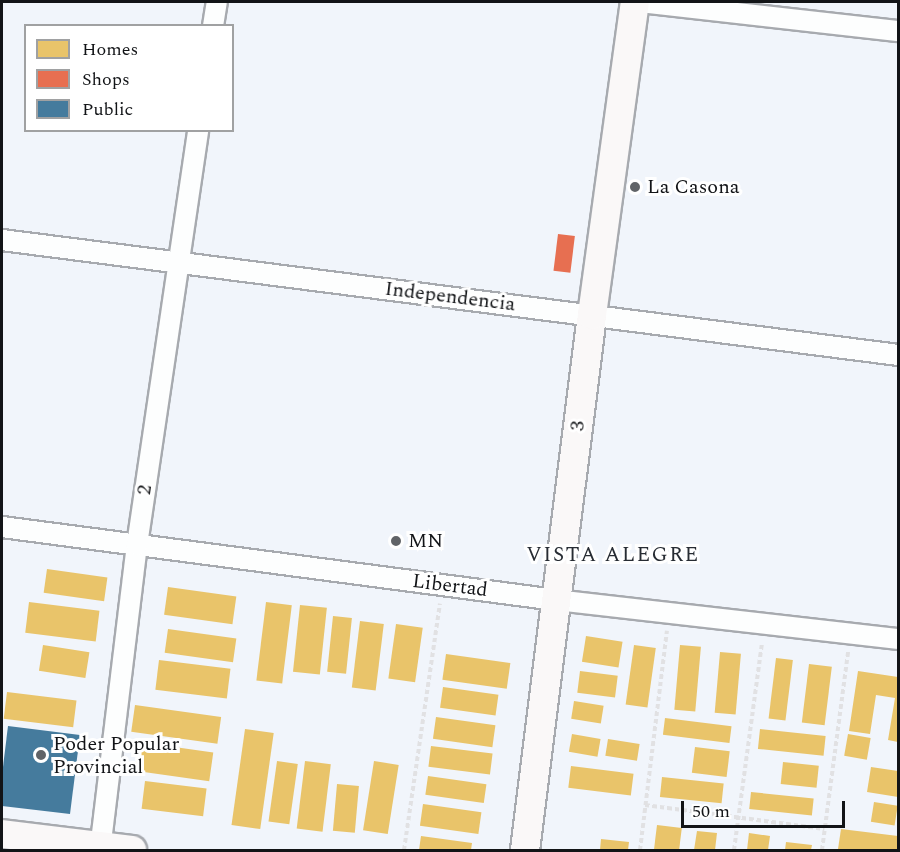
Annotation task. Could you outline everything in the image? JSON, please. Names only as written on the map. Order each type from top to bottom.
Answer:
[{"type":"main road","name":"3","points":[[525,850],[592,315],[637,2]]},
{"type":"main road","points":[[2,834],[100,848],[132,850]]},
{"type":"street","points":[[213,24],[216,2]]},
{"type":"street","points":[[637,2],[898,31]]},
{"type":"street","name":"2","points":[[100,848],[137,545],[198,132]]},
{"type":"street","name":"Independencia","points":[[2,240],[898,355]]},
{"type":"street","name":"Libertad","points":[[2,527],[556,600],[898,639]]},
{"type":"path","points":[[404,850],[443,585]]},
{"type":"path","points":[[640,850],[670,613]]},
{"type":"path","points":[[734,850],[765,623]]},
{"type":"path","points":[[822,850],[851,633]]},
{"type":"path","points":[[645,805],[825,829]]},
{"type":"building: Homes","points":[[47,569],[107,577],[104,601],[44,593]]},
{"type":"building: Homes","points":[[168,587],[236,597],[232,624],[164,615]]},
{"type":"building: Homes","points":[[29,602],[99,611],[96,641],[25,633]]},
{"type":"building: Homes","points":[[266,602],[292,605],[282,684],[256,680]]},
{"type":"building: Homes","points":[[300,605],[327,608],[320,674],[293,672]]},
{"type":"building: Homes","points":[[333,616],[352,618],[346,674],[327,672]]},
{"type":"building: Homes","points":[[360,621],[384,624],[376,690],[352,688]]},
{"type":"building: Homes","points":[[396,624],[423,628],[415,682],[388,678]]},
{"type":"building: Homes","points":[[168,629],[236,639],[233,662],[165,653]]},
{"type":"building: Homes","points":[[586,636],[623,642],[618,667],[582,662]]},
{"type":"building: Homes","points":[[43,645],[89,652],[85,678],[39,671]]},
{"type":"building: Homes","points":[[634,645],[656,648],[647,707],[626,704]]},
{"type":"building: Homes","points":[[680,645],[701,647],[695,712],[674,710]]},
{"type":"building: Homes","points":[[720,652],[741,654],[736,715],[715,713]]},
{"type":"building: Homes","points":[[446,654],[510,663],[507,689],[442,680]]},
{"type":"building: Homes","points":[[776,658],[793,660],[785,721],[769,719]]},
{"type":"building: Homes","points":[[159,660],[230,669],[227,699],[155,690]]},
{"type":"building: Homes","points":[[809,664],[832,667],[825,725],[802,723]]},
{"type":"building: Homes","points":[[580,671],[618,676],[615,697],[577,693]]},
{"type":"building: Homes","points":[[858,671],[898,677],[898,742],[888,740],[895,698],[876,695],[870,734],[849,731]]},
{"type":"building: Homes","points":[[443,687],[498,695],[496,716],[440,708]]},
{"type":"building: Homes","points":[[7,692],[76,701],[73,727],[4,719]]},
{"type":"building: Homes","points":[[574,701],[604,706],[601,723],[571,719]]},
{"type":"building: Homes","points":[[135,705],[221,717],[217,744],[131,732]]},
{"type":"building: Homes","points":[[436,717],[495,725],[492,747],[433,739]]},
{"type":"building: Homes","points":[[665,718],[732,726],[729,743],[663,735]]},
{"type":"building: Homes","points":[[245,729],[274,733],[260,829],[232,825]]},
{"type":"building: Homes","points":[[760,729],[826,736],[824,756],[758,749]]},
{"type":"building: Homes","points":[[572,734],[601,739],[597,757],[569,752]]},
{"type":"building: Homes","points":[[848,734],[871,738],[867,760],[844,756]]},
{"type":"building: Homes","points":[[608,739],[640,744],[637,761],[605,756]]},
{"type":"building: Homes","points":[[139,742],[213,752],[209,781],[135,771]]},
{"type":"building: Homes","points":[[431,746],[493,754],[490,774],[428,767]]},
{"type":"building: Homes","points":[[695,747],[730,751],[727,777],[692,773]]},
{"type":"building: Homes","points":[[277,761],[298,764],[289,824],[269,821]]},
{"type":"building: Homes","points":[[305,761],[331,764],[323,832],[297,828]]},
{"type":"building: Homes","points":[[374,761],[399,765],[388,834],[363,830]]},
{"type":"building: Homes","points":[[783,762],[819,766],[817,788],[781,784]]},
{"type":"building: Homes","points":[[571,766],[634,774],[631,796],[568,788]]},
{"type":"building: Homes","points":[[871,767],[898,771],[898,797],[867,792]]},
{"type":"building: Homes","points":[[428,776],[486,784],[484,803],[425,795]]},
{"type":"building: Homes","points":[[662,777],[724,783],[722,803],[660,797]]},
{"type":"building: Homes","points":[[145,781],[207,789],[203,816],[142,809]]},
{"type":"building: Homes","points":[[337,784],[359,786],[355,833],[333,831]]},
{"type":"building: Homes","points":[[751,792],[814,799],[812,815],[749,809]]},
{"type":"building: Homes","points":[[874,802],[898,806],[895,826],[871,822]]},
{"type":"building: Homes","points":[[423,804],[481,812],[478,834],[420,826]]},
{"type":"building: Homes","points":[[657,825],[682,828],[679,850],[654,850]]},
{"type":"building: Homes","points":[[841,829],[898,836],[898,850],[838,849]]},
{"type":"building: Homes","points":[[697,831],[717,833],[715,850],[694,850]]},
{"type":"building: Homes","points":[[749,833],[770,836],[768,850],[747,850]]},
{"type":"building: Homes","points":[[421,836],[472,843],[471,850],[419,850]]},
{"type":"building: Homes","points":[[601,839],[629,842],[628,850],[600,850]]},
{"type":"building: Homes","points":[[786,842],[812,845],[811,850],[785,850]]},
{"type":"building: Shops","points":[[558,234],[575,236],[570,273],[553,271]]},
{"type":"building: Public","name":"Poder Popular Provincial","points":[[8,726],[80,735],[70,814],[2,806],[2,775]]},
{"type":"place","name":"La Casona","points":[[635,187]]},
{"type":"place","name":"MN","points":[[396,541]]},
{"type":"place","name":"Poder Popular Provincial","points":[[41,755]]},
{"type":"district","name":"VISTA ALEGRE","points":[[613,555]]}]
